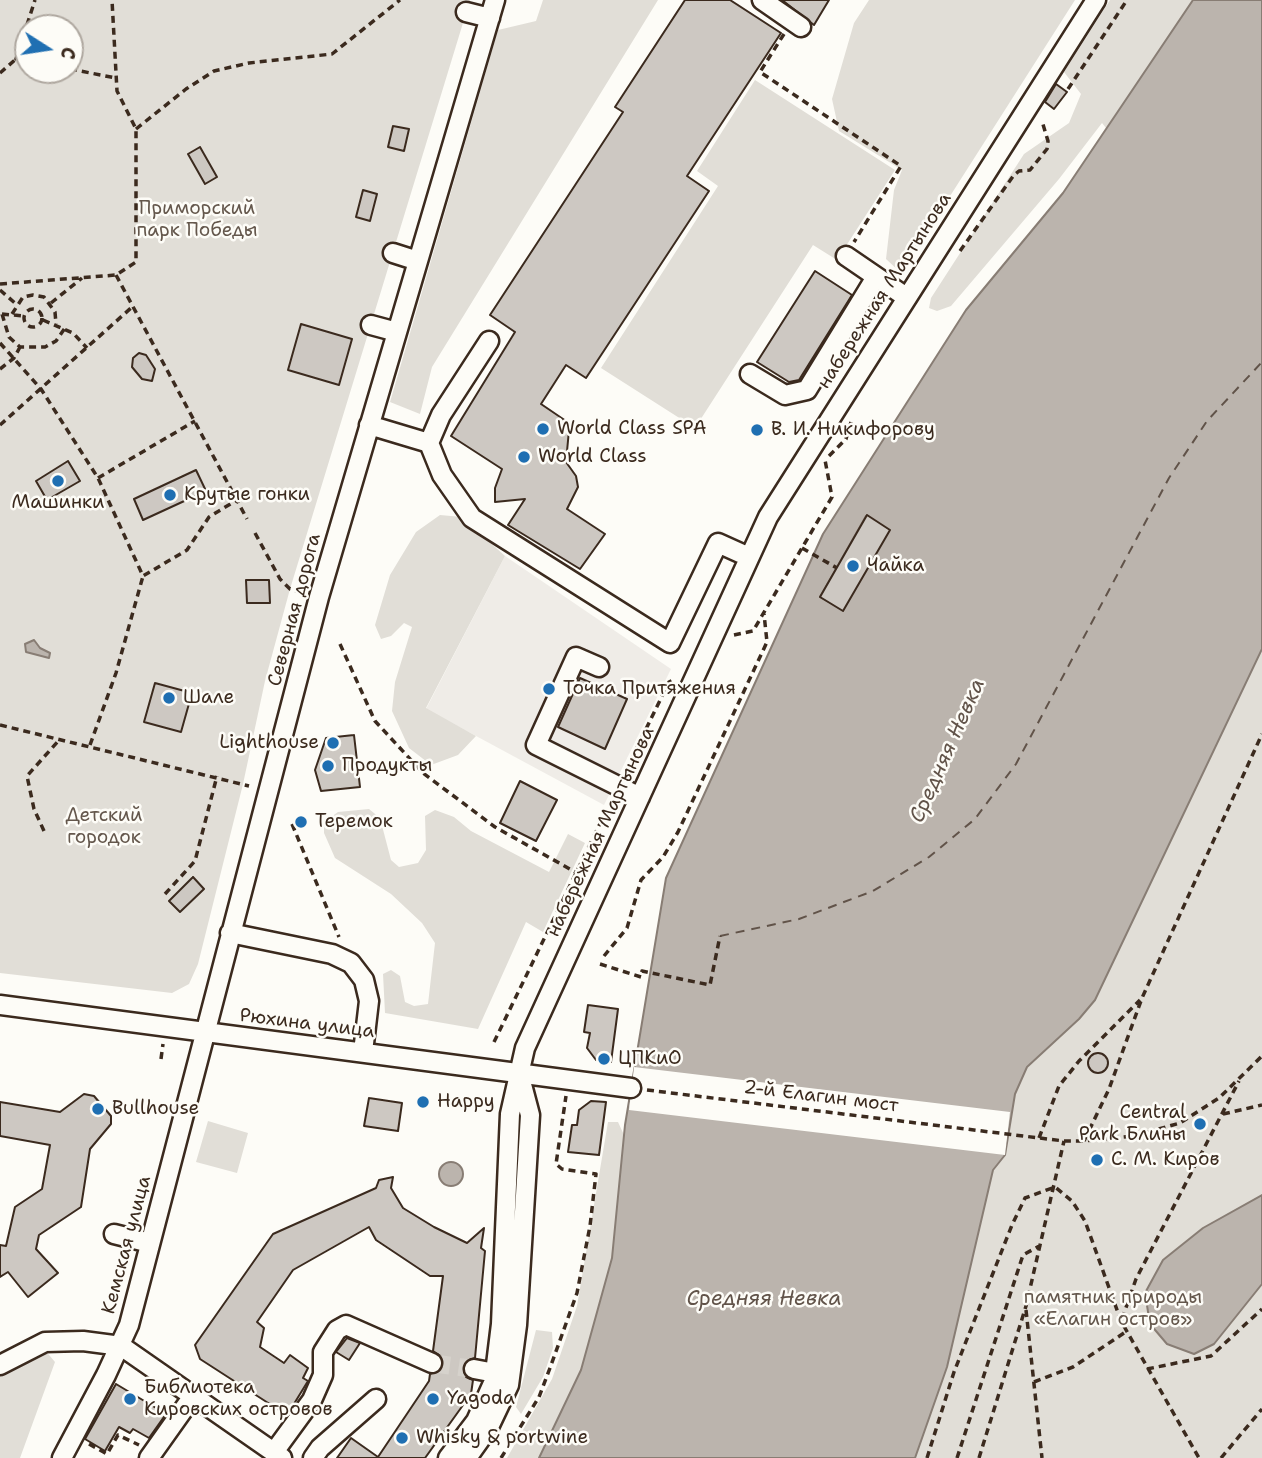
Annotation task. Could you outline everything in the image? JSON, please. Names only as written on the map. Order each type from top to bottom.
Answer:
[{"type":"street","name":"Северная дорога","points":[[203,1032],[319,597],[495,0]]},
{"type":"street","points":[[762,0],[793,29]]},
{"type":"street","name":"набережная Мартынова","points":[[519,1073],[525,1048],[749,557],[775,506],[1096,0]]},
{"type":"street","points":[[466,12],[490,18]]},
{"type":"street","points":[[393,253],[418,261]]},
{"type":"street","points":[[846,256],[906,297]]},
{"type":"street","points":[[750,374],[785,395],[807,390],[876,277]]},
{"type":"street","points":[[371,325],[397,332]]},
{"type":"street","points":[[489,341],[441,415],[429,443],[442,475],[472,518],[670,643],[718,543],[749,557]]},
{"type":"street","points":[[369,425],[429,443]]},
{"type":"street","points":[[599,667],[576,657],[536,745],[640,797]]},
{"type":"street","points":[[230,933],[332,954],[351,963],[364,980],[369,1001],[363,1052]]},
{"type":"street","name":"Рюхина улица","points":[[0,1005],[631,1088]]},
{"type":"street","name":"Кемская улица","points":[[62,1458],[121,1346],[203,1032]]},
{"type":"street","points":[[467,1458],[489,1427],[509,1385],[509,1325],[530,1115],[519,1073]]},
{"type":"street","points":[[114,1234],[150,1243]]},
{"type":"street","points":[[0,1365],[45,1342],[83,1341],[121,1346],[278,1455],[312,1400],[323,1375],[323,1352],[337,1330],[346,1325],[432,1363]]},
{"type":"street","points":[[448,1458],[476,1421],[495,1373],[509,1325]]},
{"type":"street","points":[[474,1369],[495,1373]]},
{"type":"street","points":[[149,1458],[158,1450],[193,1396]]},
{"type":"street","points":[[313,1458],[376,1399]]},
{"type":"path","points":[[0,284],[116,275],[136,262],[136,129],[117,90],[112,0]]},
{"type":"path","points":[[136,129],[186,89],[214,71],[249,63],[332,54],[400,0]]},
{"type":"path","points":[[1068,89],[1127,0]]},
{"type":"path","points":[[793,29],[760,72],[901,166],[846,256]]},
{"type":"path","points":[[0,73],[14,61]]},
{"type":"path","points":[[84,72],[116,78]]},
{"type":"path","points":[[953,261],[1014,175],[1019,171],[1030,170],[1047,149],[1042,115]]},
{"type":"path","points":[[116,275],[131,309],[247,519]]},
{"type":"path","points":[[51,303],[83,278]]},
{"type":"path","points":[[0,290],[16,304]]},
{"type":"path","points":[[12,314],[16,304],[33,295],[51,303]]},
{"type":"path","points":[[51,303],[56,324]]},
{"type":"path","points":[[35,309],[41,312],[43,320],[39,326],[32,327],[26,324],[24,316],[28,310],[35,309]]},
{"type":"path","points":[[0,425],[131,309]]},
{"type":"path","points":[[24,316],[1,314],[9,337],[20,346],[45,347],[56,341],[65,328]]},
{"type":"path","points":[[43,320],[65,328],[87,348]]},
{"type":"path","points":[[0,343],[41,389],[98,478],[143,576],[116,673],[90,745]]},
{"type":"path","points":[[0,369],[14,358],[20,346]]},
{"type":"path","points":[[98,478],[195,421]]},
{"type":"path","points":[[825,459],[846,439],[851,422]]},
{"type":"path","points":[[753,631],[832,498],[823,448]]},
{"type":"path","points":[[143,576],[187,550],[209,517],[237,500]]},
{"type":"path","points":[[255,533],[280,579],[290,589]]},
{"type":"path","points":[[802,548],[836,568]]},
{"type":"path","points":[[604,956],[627,928],[641,880],[663,857],[678,832],[768,642],[764,614]]},
{"type":"path","points":[[340,644],[375,721],[423,773],[495,827],[577,873]]},
{"type":"path","points":[[110,672],[116,673]]},
{"type":"path","points":[[0,725],[217,776],[248,786]]},
{"type":"path","points":[[1084,1141],[1109,1089],[1142,998],[1262,734]]},
{"type":"path","points":[[44,831],[34,808],[27,776],[60,739]]},
{"type":"path","points":[[165,894],[195,861],[217,776]]},
{"type":"path","points":[[292,824],[339,937]]},
{"type":"path","points":[[600,964],[640,977],[642,971],[710,985],[720,936]]},
{"type":"path","points":[[1039,1138],[1059,1086],[1079,1061],[1142,998]]},
{"type":"path","points":[[1121,1321],[1136,1279],[1241,1079],[1262,1056]]},
{"type":"path","name":"2-й Елагин мост","points":[[631,1088],[1064,1142],[1134,1136],[1180,1123],[1202,1111],[1241,1079]]},
{"type":"path","points":[[501,1458],[539,1396],[550,1368],[577,1293],[590,1226],[596,1174],[562,1169],[556,1164],[566,1094]]},
{"type":"path","points":[[1222,1115],[1262,1105]]},
{"type":"path","points":[[979,1458],[1026,1306],[1064,1142]]},
{"type":"path","points":[[1055,1187],[1072,1201],[1085,1221],[1121,1321],[1199,1458]]},
{"type":"path","points":[[927,1458],[954,1372],[1012,1225],[1025,1198],[1055,1187]]},
{"type":"path","points":[[957,1458],[1023,1255],[1041,1245]]},
{"type":"path","points":[[1026,1306],[1042,1458]]},
{"type":"path","points":[[1147,1369],[1211,1356],[1262,1308]]},
{"type":"path","points":[[1034,1382],[1073,1367],[1127,1331]]},
{"type":"path","points":[[1221,1458],[1262,1409]]},
{"type":"path","points":[[83,1440],[107,1454],[118,1435]]},
{"type":"shaded area","name":"Точка Притяжения","points":[[505,556],[671,669],[604,805],[426,709]]},
{"type":"green space","name":"Приморский парк Победы","points":[[0,0],[470,0],[290,589],[265,681],[243,784],[198,964],[189,984],[172,993],[0,973]]},
{"type":"green space","points":[[543,0],[658,0],[432,367],[420,414],[390,402],[498,30],[536,21]]},
{"type":"green space","points":[[869,0],[1075,0],[901,273],[886,259],[894,190],[902,170],[839,131],[832,99],[854,23]]},
{"type":"green space","points":[[1110,0],[1193,0],[1106,128],[1102,123],[1059,179],[951,306],[937,311],[929,308],[931,298],[1024,154],[1069,123],[1081,94],[1064,72]]},
{"type":"green space","points":[[755,80],[895,170],[837,260],[813,245],[695,428],[601,368],[718,186],[697,171]]},
{"type":"green space","points":[[440,515],[462,517],[505,556],[426,708],[476,736],[458,755],[431,765],[409,748],[392,711],[395,682],[412,627],[404,623],[391,636],[381,639],[375,625],[390,575],[416,532]]},
{"type":"green space","name":"памятник природы «Елагин остров»","points":[[1262,649],[1262,1458],[915,1458],[947,1367],[993,1170],[1005,1155],[1015,1094],[1027,1068],[1079,1019],[1095,1000]]},
{"type":"green space","points":[[369,809],[380,818],[391,860],[399,867],[418,863],[426,850],[425,816],[435,810],[454,817],[471,831],[549,872],[568,834],[585,843],[543,932],[526,922],[478,1029],[385,1013],[383,974],[391,970],[400,976],[405,1002],[414,1006],[428,1004],[435,943],[422,923],[391,894],[335,858],[324,833],[324,822],[338,812]]},
{"type":"green space","points":[[208,1121],[248,1133],[237,1173],[196,1162]]},
{"type":"green space","points":[[608,1122],[618,1122],[624,1135],[612,1258],[581,1370],[539,1458],[507,1458],[552,1379],[577,1306]]},
{"type":"green space","points":[[536,1330],[552,1332],[553,1348],[543,1377],[521,1414],[516,1407]]},
{"type":"green space","points":[[44,1349],[55,1362],[20,1458],[0,1458],[0,1375]]},
{"type":"water","name":"Средняя Невка","points":[[1193,0],[1262,0],[1262,649],[1095,1000],[1079,1019],[1027,1067],[1015,1094],[1005,1155],[993,1170],[947,1367],[915,1458],[539,1458],[581,1370],[612,1258],[625,1125],[666,878],[823,534],[966,310],[1063,193]],"holes":[[[867,516],[843,610],[820,597]]]},
{"type":"water","points":[[34,640],[40,648],[50,653],[49,658],[26,652],[25,644]]},
{"type":"water","points":[[451,1162],[462,1169],[463,1174],[456,1185],[451,1186],[440,1179],[439,1174],[446,1163]]},
{"type":"water","points":[[1262,1195],[1262,1284],[1214,1344],[1194,1354],[1167,1344],[1150,1324],[1145,1293],[1163,1260],[1203,1228]]},
{"type":"pier","points":[[634,1067],[1010,1112],[1005,1155],[629,1110]]},
{"type":"building","points":[[685,0],[730,0],[781,33],[687,176],[709,191],[586,378],[566,365],[541,404],[566,421],[569,430],[566,462],[576,476],[578,487],[567,509],[605,534],[580,569],[508,525],[525,499],[495,502],[495,488],[502,469],[451,436],[515,332],[490,315],[623,112],[615,107]]},
{"type":"building","points":[[782,0],[829,0],[814,25]]},
{"type":"building","points":[[1056,84],[1067,92],[1054,109],[1045,102]]},
{"type":"building","points":[[393,126],[409,129],[404,151],[388,147]]},
{"type":"building","points":[[200,147],[217,177],[205,184],[188,154]]},
{"type":"building","points":[[363,190],[377,194],[370,221],[356,217]]},
{"type":"building","points":[[815,271],[852,295],[799,380],[789,382],[757,362]]},
{"type":"building","points":[[301,324],[352,339],[339,385],[288,370]]},
{"type":"building","points":[[139,353],[146,355],[155,369],[152,381],[142,379],[132,367],[133,358]]},
{"type":"building","name":"Машинки","points":[[68,461],[80,481],[47,500],[36,481]]},
{"type":"building","name":"Крутые гонки","points":[[196,470],[206,491],[143,520],[134,499]]},
{"type":"building","points":[[867,515],[890,530],[843,611],[820,597]]},
{"type":"building","points":[[246,580],[269,580],[270,603],[247,603]]},
{"type":"building","points":[[580,678],[627,699],[605,749],[558,727]]},
{"type":"building","points":[[155,683],[192,693],[181,732],[144,722]]},
{"type":"building","points":[[354,735],[360,787],[321,791],[315,770],[326,738]]},
{"type":"building","points":[[520,781],[557,800],[536,841],[500,823]]},
{"type":"building","points":[[193,877],[204,889],[180,912],[169,901]]},
{"type":"building","points":[[588,1005],[618,1009],[611,1062],[596,1060],[587,1048],[590,1033],[584,1032]]},
{"type":"building","points":[[1098,1053],[1105,1056],[1108,1063],[1105,1070],[1098,1073],[1091,1070],[1088,1063],[1091,1056]]},
{"type":"building","points":[[84,1094],[94,1096],[111,1116],[111,1124],[90,1149],[81,1207],[39,1235],[36,1249],[58,1273],[28,1297],[8,1272],[0,1277],[0,1245],[6,1246],[15,1207],[42,1189],[50,1145],[0,1136],[0,1102],[60,1112]]},
{"type":"building","points":[[369,1098],[402,1103],[398,1131],[364,1126]]},
{"type":"building","points":[[591,1101],[606,1102],[599,1155],[568,1152],[572,1125],[577,1125],[579,1110]]},
{"type":"building","points":[[393,1177],[391,1188],[403,1208],[434,1227],[467,1243],[484,1228],[481,1248],[485,1251],[475,1358],[466,1361],[463,1368],[466,1377],[473,1380],[471,1394],[425,1458],[337,1458],[351,1438],[378,1457],[429,1381],[430,1374],[442,1368],[442,1357],[433,1351],[443,1276],[430,1276],[376,1240],[369,1227],[293,1270],[257,1322],[264,1328],[260,1347],[284,1363],[290,1355],[308,1368],[303,1378],[308,1381],[289,1412],[279,1410],[200,1359],[195,1345],[273,1234],[376,1188],[379,1180]]},
{"type":"building","points":[[347,1338],[360,1343],[349,1360],[336,1352]]},
{"type":"building","points":[[116,1384],[166,1414],[149,1438],[133,1429],[130,1433],[119,1427],[105,1451],[85,1439]]},
{"type":"ferry route","points":[[720,936],[799,919],[873,891],[929,857],[975,819],[1016,764],[1169,478],[1207,421],[1262,362]]},
{"type":"tunnel","points":[[432,1363],[474,1369]]},
{"type":"place","name":"World Class SPA","points":[[543,429]]},
{"type":"place","name":"В. И. Никифорову","points":[[757,430]]},
{"type":"place","name":"World Class","points":[[524,457]]},
{"type":"place","name":"Машинки","points":[[58,481]]},
{"type":"place","name":"Крутые гонки","points":[[170,495]]},
{"type":"place","name":"Чайка","points":[[853,566]]},
{"type":"place","name":"Точка Притяжения","points":[[549,689]]},
{"type":"place","name":"Шале","points":[[169,698]]},
{"type":"place","name":"Lighthouse","points":[[333,743]]},
{"type":"place","name":"Продукты","points":[[328,766]]},
{"type":"place","name":"Теремок","points":[[301,822]]},
{"type":"place","name":"ЦПКиО","points":[[604,1059]]},
{"type":"place","name":"Happy","points":[[423,1102]]},
{"type":"place","name":"Bullhouse","points":[[98,1109]]},
{"type":"place","name":"Central Park Блины","points":[[1200,1124]]},
{"type":"place","name":"С. М. Киров","points":[[1097,1160]]},
{"type":"place","name":"Библиотека Кировских островов","points":[[130,1399]]},
{"type":"place","name":"Yagoda","points":[[433,1399]]},
{"type":"place","name":"Whisky & portwine","points":[[402,1438]]},
{"type":"park label","name":"Детский городок","points":[[104,827]]}]
